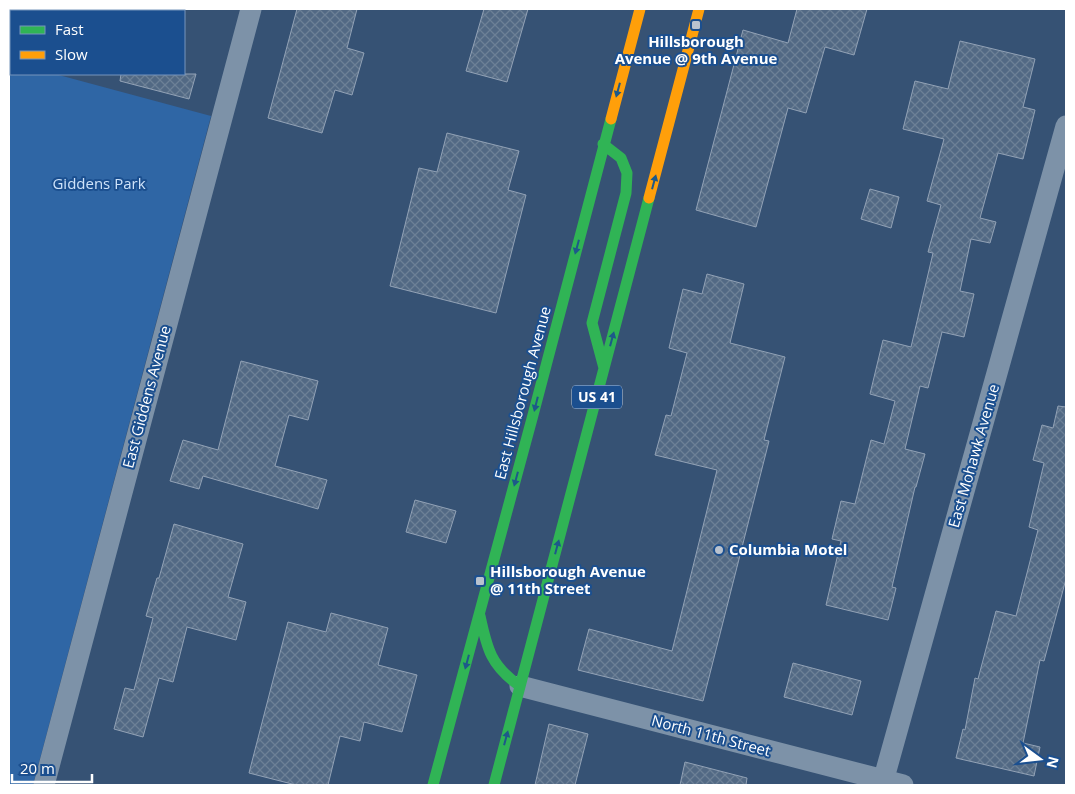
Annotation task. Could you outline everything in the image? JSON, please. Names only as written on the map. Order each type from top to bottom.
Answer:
[{"type":"main road","name":"East Hillsborough Avenue","points":[[433,785],[480,615],[640,9]]},
{"type":"main road","name":"US 41","points":[[494,785],[699,9]]},
{"type":"main road","points":[[604,144],[620,158],[627,173],[626,192],[592,323],[604,369]]},
{"type":"main road","points":[[480,615],[487,645],[493,660],[508,679],[520,686]]},
{"type":"street","name":"East Giddens Avenue","points":[[44,785],[251,9]]},
{"type":"street","name":"East Mohawk Avenue","points":[[889,784],[1066,126]]},
{"type":"street","name":"North 11th Street","points":[[520,686],[889,784]]},
{"type":"green space","name":"Giddens Park","points":[[9,61],[10,75],[59,75],[211,116],[33,785],[9,785]]},
{"type":"building","points":[[297,9],[357,9],[347,48],[364,53],[352,95],[335,90],[322,133],[268,118]]},
{"type":"building","points":[[484,9],[528,9],[507,82],[466,71]]},
{"type":"building","points":[[797,9],[867,9],[854,55],[825,47],[806,113],[788,108],[756,227],[696,210],[743,30],[788,43]]},
{"type":"building","points":[[960,41],[1035,59],[1023,107],[1035,110],[1023,159],[998,153],[980,218],[996,222],[990,243],[971,239],[960,291],[974,294],[964,337],[942,332],[928,388],[920,386],[905,449],[925,454],[915,487],[892,587],[896,588],[888,620],[826,605],[841,541],[832,539],[841,501],[855,504],[871,440],[884,444],[895,401],[870,394],[883,340],[911,347],[933,253],[928,252],[941,205],[927,201],[944,139],[903,129],[915,81],[948,89]]},
{"type":"building","points":[[196,74],[189,99],[120,81],[121,75]]},
{"type":"building","points":[[447,133],[519,151],[508,190],[526,195],[496,313],[390,286],[419,168],[437,172]]},
{"type":"building","points":[[870,189],[899,197],[891,228],[861,219]]},
{"type":"building","name":"Columbia Motel","points":[[707,274],[744,284],[730,343],[785,357],[764,440],[769,441],[703,701],[578,670],[589,629],[672,651],[717,470],[655,455],[666,415],[671,416],[687,353],[669,348],[683,289],[702,294]]},
{"type":"building","points":[[241,361],[318,381],[308,420],[289,415],[275,466],[327,480],[318,509],[203,476],[199,489],[170,481],[183,440],[218,450]]},
{"type":"building","points":[[1058,406],[1066,407],[1066,579],[1044,661],[1040,660],[1023,743],[1040,747],[1034,776],[956,758],[963,729],[965,730],[975,678],[978,679],[996,611],[1016,616],[1038,530],[1029,527],[1044,463],[1033,460],[1042,425],[1053,428]]},
{"type":"building","points":[[415,500],[456,511],[446,543],[406,532]]},
{"type":"building","points":[[174,524],[243,544],[228,597],[246,602],[236,640],[187,627],[173,682],[159,678],[143,737],[114,729],[125,688],[134,690],[153,618],[146,616]]},
{"type":"building","points":[[331,613],[388,628],[378,665],[417,675],[402,732],[364,722],[360,741],[340,736],[328,785],[296,785],[249,773],[288,622],[326,632]]},
{"type":"building","points":[[793,663],[861,681],[852,715],[784,697]]},
{"type":"building","points":[[549,724],[588,734],[575,785],[535,785]]},
{"type":"building","points":[[685,762],[747,778],[746,785],[680,785]]},
{"type":"traffic: fast","points":[[433,785],[611,119]]},
{"type":"traffic: fast","points":[[603,144],[621,158],[627,173],[626,193],[592,323],[604,368]]},
{"type":"traffic: fast","points":[[494,785],[649,198]]},
{"type":"traffic: fast","points":[[480,616],[485,638],[496,664],[510,679],[520,686]]},
{"type":"traffic: slow","points":[[611,119],[640,9]]},
{"type":"traffic: slow","points":[[649,198],[699,9]]},
{"type":"place","name":"Hillsborough Avenue @ 9th Avenue","points":[[696,25]]},
{"type":"place","name":"Columbia Motel","points":[[719,550]]},
{"type":"place","name":"Hillsborough Avenue @ 11th Street","points":[[480,581]]}]
